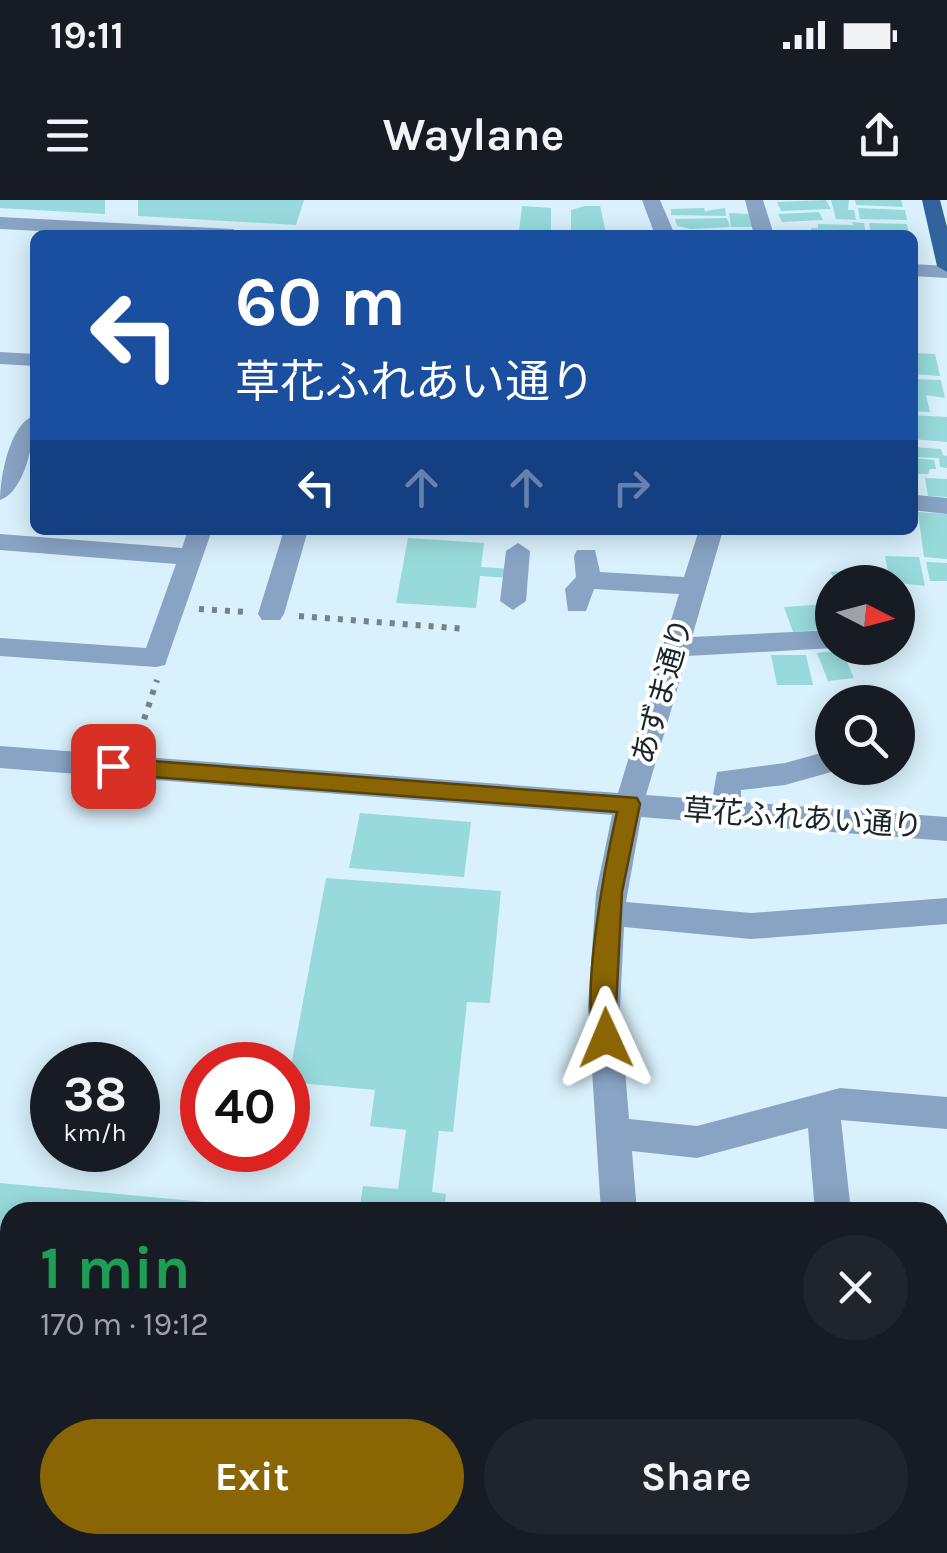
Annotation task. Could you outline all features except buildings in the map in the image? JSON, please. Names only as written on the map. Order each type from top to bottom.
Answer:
[{"type":"main road","points":[[930,200],[947,269]]},
{"type":"street","points":[[652,200],[664,230]]},
{"type":"street","points":[[754,200],[763,230]]},
{"type":"street","points":[[0,222],[100,230]]},
{"type":"street","points":[[918,270],[947,269]]},
{"type":"street","points":[[0,358],[30,360]]},
{"type":"street","points":[[0,438],[30,440],[0,492]]},
{"type":"street","points":[[918,503],[947,506]]},
{"type":"street","points":[[0,647],[156,658],[198,535]]},
{"type":"street","points":[[272,614],[295,535]]},
{"type":"street","name":"あずま通り","points":[[618,1202],[604,1007],[609,913],[629,804],[708,535]]},
{"type":"street","points":[[0,542],[190,557]]},
{"type":"street","points":[[512,602],[518,551]]},
{"type":"street","points":[[577,604],[587,568],[692,586]]},
{"type":"street","points":[[675,647],[815,640]]},
{"type":"street","name":"草花ふれあい通り","points":[[0,757],[947,829]]},
{"type":"street","points":[[726,812],[727,780],[786,774],[815,766]]},
{"type":"street","points":[[609,913],[751,926],[947,910]]},
{"type":"street","points":[[613,1133],[696,1142],[840,1104],[947,1113]]},
{"type":"street","points":[[823,1108],[832,1202]]},
{"type":"path","points":[[174,606],[467,629]]},
{"type":"path","points":[[136,745],[162,664],[156,658]]},
{"type":"route","points":[[113,766],[629,804],[611,892],[604,1007],[606,1038]]}]
